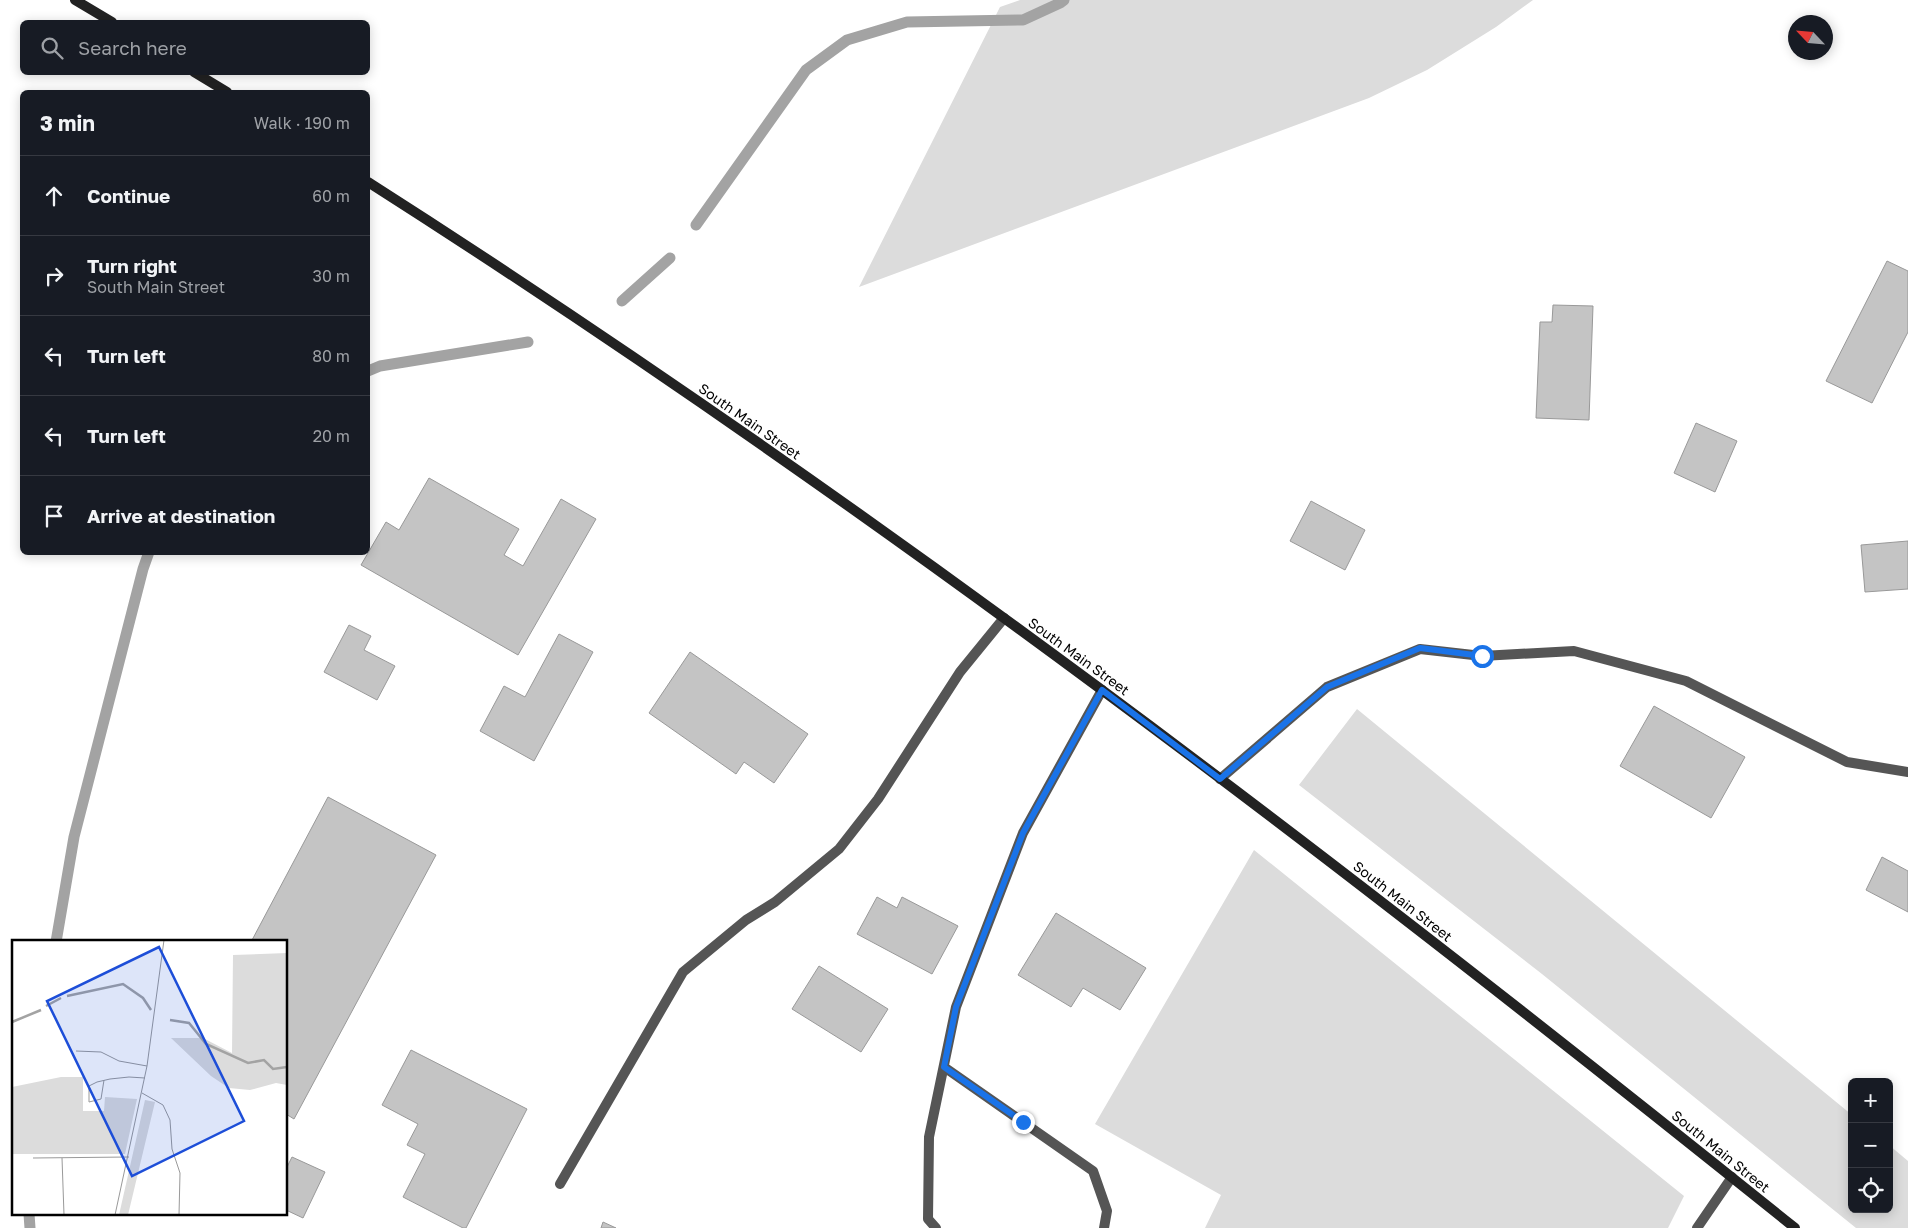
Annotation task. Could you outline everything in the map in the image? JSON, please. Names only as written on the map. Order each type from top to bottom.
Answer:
[{"type":"main road","points":[[75,0],[109,20]]},
{"type":"main road","points":[[199,75],[224,90]]},
{"type":"main road","name":"South Main Street","points":[[370,183],[498,265],[680,388],[1004,618],[1220,779],[1608,1077],[1795,1228]]},
{"type":"lane","points":[[560,1184],[684,972],[746,920],[775,902],[839,849],[878,799],[960,672],[1004,618]]},
{"type":"lane","points":[[1220,779],[1327,687],[1420,648],[1482,656],[1574,651],[1686,681],[1847,762],[1908,772]]},
{"type":"lane","points":[[936,1228],[928,1219],[929,1137],[956,1007],[1023,833],[1102,690]]},
{"type":"lane","points":[[944,1067],[1093,1171],[1107,1211],[1104,1228]]},
{"type":"lane","points":[[1697,1228],[1732,1177]]},
{"type":"shaded area","points":[[1020,0],[1533,0],[1496,27],[1427,70],[1369,98],[859,287],[1000,7]]},
{"type":"shaded area","points":[[1357,709],[1848,1112],[1848,1213],[1893,1213],[1893,1148],[1908,1161],[1908,1228],[1856,1228],[1542,974],[1299,785]]},
{"type":"shaded area","points":[[1254,850],[1684,1196],[1668,1228],[1205,1228],[1221,1195],[1095,1124]]},
{"type":"building","points":[[1887,261],[1908,271],[1908,332],[1872,403],[1826,381]]},
{"type":"building","points":[[1553,305],[1593,306],[1589,420],[1536,418],[1540,322],[1552,322]]},
{"type":"building","points":[[1696,423],[1737,441],[1715,492],[1674,473]]},
{"type":"building","points":[[429,478],[519,529],[504,555],[523,566],[561,499],[596,519],[518,655],[361,565],[367,555],[370,555],[370,550],[386,522],[399,530]]},
{"type":"building","points":[[1311,501],[1365,530],[1345,570],[1290,541]]},
{"type":"building","points":[[1908,541],[1908,589],[1865,592],[1861,545]]},
{"type":"building","points":[[349,625],[371,636],[364,650],[395,666],[377,700],[324,672]]},
{"type":"building","points":[[559,634],[593,652],[534,761],[480,731],[504,686],[525,697]]},
{"type":"building","points":[[690,652],[808,734],[774,783],[744,762],[736,774],[649,713]]},
{"type":"building","points":[[1654,706],[1745,757],[1711,818],[1620,766]]},
{"type":"building","points":[[328,797],[436,855],[294,1119],[288,1115],[288,940],[252,940]]},
{"type":"building","points":[[1882,857],[1908,871],[1908,912],[1866,890]]},
{"type":"building","points":[[877,897],[897,908],[902,897],[958,926],[932,974],[857,934]]},
{"type":"building","points":[[1056,913],[1146,968],[1120,1010],[1083,988],[1071,1007],[1018,975]]},
{"type":"building","points":[[819,966],[888,1009],[861,1052],[792,1009]]},
{"type":"building","points":[[411,1050],[527,1109],[466,1228],[403,1197],[425,1154],[407,1145],[418,1124],[382,1105]]},
{"type":"building","points":[[292,1157],[325,1172],[303,1218],[288,1211],[288,1165]]},
{"type":"building","points":[[603,1222],[616,1228],[601,1228]]},
{"type":"waterway","points":[[696,225],[806,70],[847,40],[907,22],[1023,20],[1064,0]]},
{"type":"waterway","points":[[622,301],[670,258]]},
{"type":"waterway","points":[[370,370],[380,366],[528,342]]},
{"type":"waterway","points":[[56,940],[74,837],[148,555]]},
{"type":"waterway","points":[[29,1216],[30,1228]]},
{"type":"route","points":[[1023,1122],[944,1067],[956,1007],[1023,833],[1102,690],[1220,779],[1327,687],[1420,648],[1482,656]]}]
